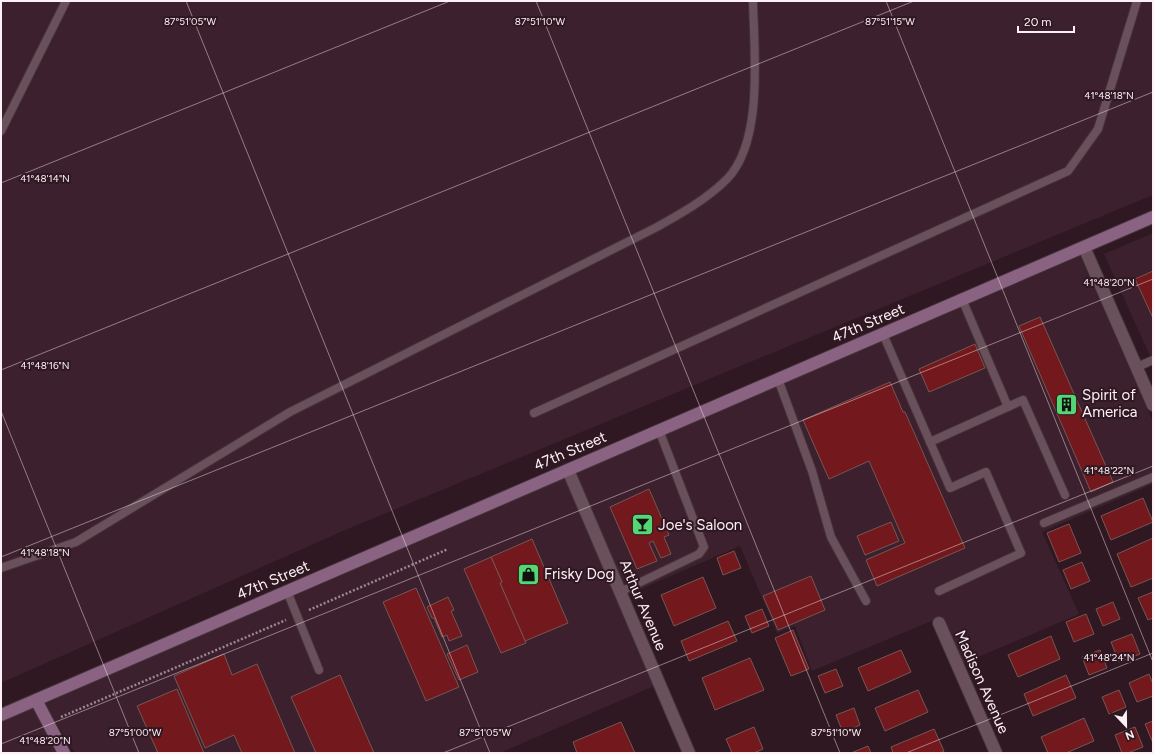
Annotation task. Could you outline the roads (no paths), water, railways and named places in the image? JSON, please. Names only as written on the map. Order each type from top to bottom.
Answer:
[{"type":"main road","name":"47th Street","points":[[1,715],[1153,217]]},
{"type":"main road","points":[[36,700],[64,753]]},
{"type":"street","points":[[1084,247],[1153,405]]},
{"type":"street","name":"Arthur Avenue","points":[[568,470],[689,753]]},
{"type":"street","name":"Madison Avenue","points":[[939,623],[996,753]]},
{"type":"lane","points":[[1,131],[66,1]]},
{"type":"lane","points":[[1,568],[76,542],[290,412],[657,227],[704,200],[728,178],[742,156],[751,129],[754,101],[753,1]]},
{"type":"lane","points":[[534,412],[1068,171],[1098,129],[1137,1]]},
{"type":"lane","points":[[962,300],[1008,407]]},
{"type":"lane","points":[[883,334],[950,488],[986,472],[1021,553],[939,590]]},
{"type":"lane","points":[[1137,367],[1153,360]]},
{"type":"lane","points":[[778,379],[812,471],[831,537],[866,601]]},
{"type":"lane","points":[[930,442],[1023,400],[1065,495]]},
{"type":"lane","points":[[620,592],[699,554],[704,547],[659,430]]},
{"type":"lane","points":[[1044,523],[1153,477]]},
{"type":"lane","points":[[287,591],[319,670]]},
{"type":"place","name":"Spirit of America","points":[[1066,404]]},
{"type":"place","name":"Joe's Saloon","points":[[642,525]]},
{"type":"place","name":"Frisky Dog","points":[[528,574]]}]
